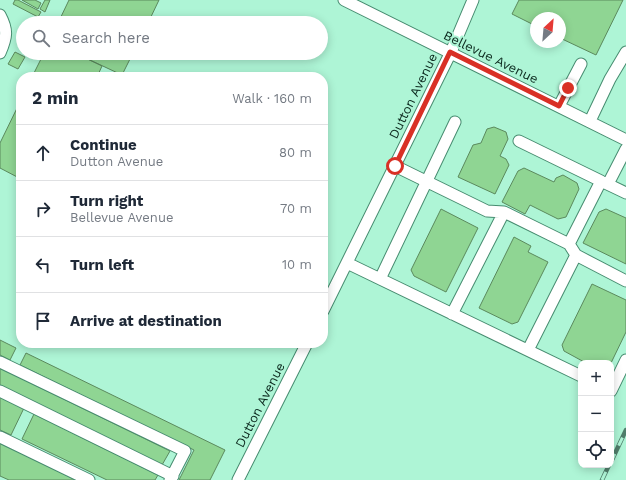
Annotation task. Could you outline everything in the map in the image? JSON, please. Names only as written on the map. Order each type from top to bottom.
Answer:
[{"type":"street","name":"Bellevue Avenue","points":[[344,0],[626,140]]},
{"type":"street","name":"Dutton Avenue","points":[[328,301],[450,52],[473,0]]},
{"type":"street","points":[[0,15],[6,34],[0,53]]},
{"type":"street","points":[[590,122],[610,79],[626,52]]},
{"type":"street","points":[[559,106],[580,64]]},
{"type":"street","points":[[380,279],[455,122]]},
{"type":"street","points":[[519,141],[626,193]]},
{"type":"street","points":[[570,244],[605,182],[626,149]]},
{"type":"street","points":[[395,166],[487,211],[504,212],[570,244],[576,255],[626,281]]},
{"type":"street","points":[[452,314],[504,212]]},
{"type":"street","points":[[528,350],[576,255]]},
{"type":"street","points":[[347,263],[578,375]]},
{"type":"street","name":"Dutton Avenue","points":[[238,480],[304,348]]},
{"type":"street","points":[[614,385],[626,360]]},
{"type":"street","points":[[0,362],[185,451],[172,478],[0,391]]},
{"type":"street","points":[[0,437],[89,480]]},
{"type":"building","points":[[15,0],[18,0],[41,12],[39,16],[36,16],[13,4]]},
{"type":"building","points":[[22,0],[35,0],[41,3],[38,9]]},
{"type":"building","points":[[45,0],[50,0],[45,12],[40,9]]},
{"type":"building","points":[[69,0],[159,0],[151,16],[61,16]]},
{"type":"building","points":[[519,0],[623,0],[596,55],[566,41],[566,12],[530,12],[530,23],[512,14]]},
{"type":"building","points":[[15,52],[16,60],[23,60],[18,69],[8,64]]},
{"type":"building","points":[[40,60],[90,60],[102,66],[99,72],[34,72]]},
{"type":"building","points":[[90,60],[130,60],[124,72],[116,72]]},
{"type":"building","points":[[16,110],[16,176],[0,168],[0,143]]},
{"type":"building","points":[[494,127],[506,132],[508,139],[500,156],[506,159],[509,165],[495,194],[458,177],[473,145],[481,143],[487,129]]},
{"type":"building","points":[[524,168],[554,182],[556,178],[563,175],[577,183],[579,189],[566,217],[558,219],[530,205],[525,214],[502,202],[518,171]]},
{"type":"building","points":[[441,209],[478,228],[446,292],[414,276],[411,270]]},
{"type":"building","points":[[606,209],[626,218],[626,264],[583,243],[599,212]]},
{"type":"building","points":[[514,237],[531,246],[528,252],[548,262],[518,322],[512,324],[479,308]]},
{"type":"building","points":[[592,284],[626,300],[626,332],[612,360],[580,360],[564,351],[562,345]]},
{"type":"building","points":[[0,340],[16,348],[10,360],[0,355]]},
{"type":"building","points":[[26,353],[225,450],[210,480],[179,480],[194,450],[20,365]]},
{"type":"building","points":[[0,368],[170,451],[162,465],[0,386]]},
{"type":"building","points":[[0,397],[24,408],[11,435],[0,430]]},
{"type":"building","points":[[34,414],[158,475],[155,480],[107,480],[22,439]]},
{"type":"building","points":[[0,443],[76,480],[9,480],[0,476]]},
{"type":"railway","points":[[614,456],[626,430]]},
{"type":"railway","points":[[602,480],[608,468]]},
{"type":"route","points":[[395,166],[450,52],[559,106],[568,88]]}]
